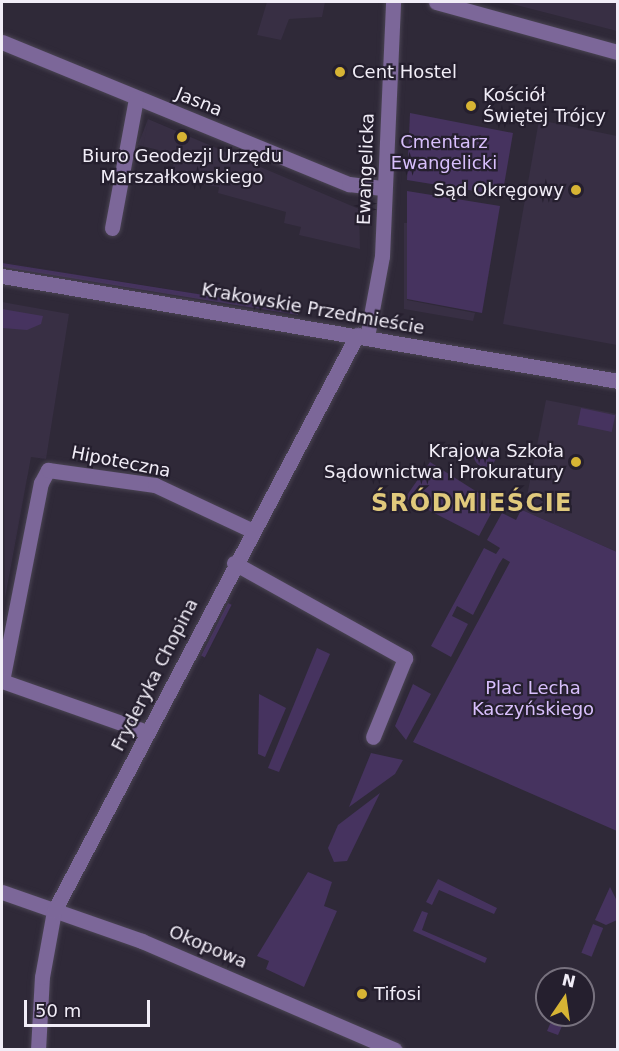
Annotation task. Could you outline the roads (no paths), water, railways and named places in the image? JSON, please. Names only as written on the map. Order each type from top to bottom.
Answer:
[{"type":"street","name":"Ewangelicka","points":[[362,336],[378,296],[393,2]]},
{"type":"street","points":[[436,2],[618,52]]},
{"type":"street","name":"Jasna","points":[[2,42],[349,184],[384,188]]},
{"type":"street","points":[[112,228],[136,98]]},
{"type":"street","name":"Krakowskie Przedmieście","points":[[2,276],[618,381]]},
{"type":"street","name":"Fryderyka Chopina","points":[[38,1050],[45,955],[54,911],[251,530],[362,336]]},
{"type":"street","name":"Hipoteczna","points":[[2,681],[48,470],[155,485],[251,530]]},
{"type":"street","points":[[234,563],[405,658],[373,737]]},
{"type":"street","points":[[2,681],[147,732]]},
{"type":"street","name":"Okopowa","points":[[2,892],[142,940],[395,1050]]},
{"type":"place","name":"Cent Hostel","points":[[340,72]]},
{"type":"place","name":"Kościół Świętej Trójcy","points":[[471,106]]},
{"type":"place","name":"Biuro Geodezji Urzędu Marszałkowskiego","points":[[182,137]]},
{"type":"place","name":"Sąd Okręgowy","points":[[576,190]]},
{"type":"place","name":"Krajowa Szkoła Sądownictwa i Prokuratury","points":[[576,462]]},
{"type":"place","name":"Tifosi","points":[[362,994]]},
{"type":"district","name":"ŚRÓDMIEŚCIE","points":[[472,504]]},
{"type":"park label","name":"Cmentarz Ewangelicki","points":[[444,153]]},
{"type":"park label","name":"Plac Lecha Kaczyńskiego","points":[[533,699]]}]
